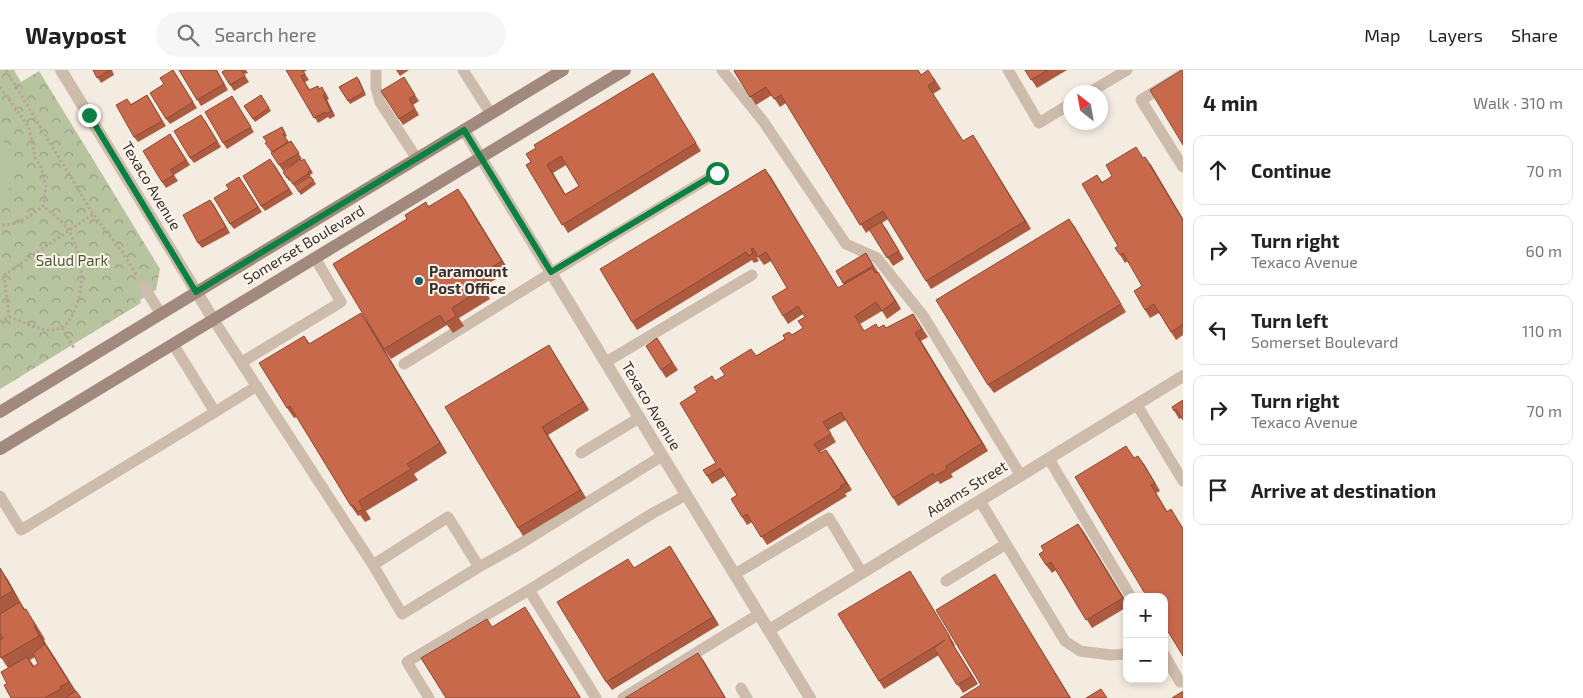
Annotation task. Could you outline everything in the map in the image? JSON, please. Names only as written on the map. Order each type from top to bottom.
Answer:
[{"type":"main road","name":"Somerset Boulevard","points":[[0,411],[490,114],[545,74],[562,70]]},
{"type":"main road","name":"Somerset Boulevard","points":[[0,449],[625,70]]},
{"type":"street","name":"Texaco Avenue","points":[[61,70],[213,319]]},
{"type":"street","name":"Texaco Avenue","points":[[464,130],[810,698]]},
{"type":"street","name":"Adams Street","points":[[769,630],[1183,376]]},
{"type":"lane","points":[[376,70],[376,88],[380,102],[417,158]]},
{"type":"lane","points":[[463,70],[490,114]]},
{"type":"lane","points":[[722,70],[763,121],[846,244],[877,258],[924,317],[1021,476]]},
{"type":"lane","points":[[1008,70],[1039,123],[1063,108]]},
{"type":"lane","points":[[1102,85],[1127,70]]},
{"type":"lane","points":[[1183,74],[1141,100],[1183,168]]},
{"type":"lane","points":[[404,364],[551,272],[717,173]]},
{"type":"lane","points":[[242,362],[341,302],[315,258]]},
{"type":"lane","points":[[606,362],[752,274]]},
{"type":"lane","points":[[144,287],[160,314]]},
{"type":"lane","points":[[213,319],[373,565],[402,614],[662,456]]},
{"type":"lane","points":[[173,344],[215,412]]},
{"type":"lane","points":[[0,496],[21,530],[257,386]]},
{"type":"lane","points":[[1137,405],[1183,481]]},
{"type":"lane","points":[[581,453],[639,418]]},
{"type":"lane","points":[[1049,459],[1129,593]]},
{"type":"lane","points":[[429,698],[407,662],[529,590],[653,513],[686,495]]},
{"type":"lane","points":[[980,501],[1065,641],[1080,651],[1110,655],[1123,654]]},
{"type":"lane","points":[[373,565],[448,517],[479,567]]},
{"type":"lane","points":[[735,574],[829,518],[862,572]]},
{"type":"lane","points":[[946,581],[1006,544]]},
{"type":"lane","points":[[529,590],[596,698]]},
{"type":"lane","points":[[623,698],[759,614]]},
{"type":"lane","points":[[1168,661],[1180,682],[1183,682]]},
{"type":"lane","points":[[741,688],[747,698]]},
{"type":"path","points":[[6,70],[93,214],[123,253],[144,287]]},
{"type":"path","points":[[0,87],[29,127],[35,157],[41,167],[46,187],[43,206],[21,222],[0,225]]},
{"type":"path","points":[[0,322],[9,317],[53,330],[61,328],[74,313],[80,296],[82,279],[80,259],[70,230],[43,206]]},
{"type":"path","points":[[9,317],[2,275],[93,214]]},
{"type":"path","points":[[61,328],[66,335]]},
{"type":"green space","name":"Salud Park","points":[[0,70],[14,70],[21,82],[39,71],[160,269],[156,290],[140,300],[141,303],[0,389]]},
{"type":"green space","points":[[0,135],[13,160],[15,175],[8,191],[0,199]]},
{"type":"building","points":[[93,70],[110,70],[97,78]]},
{"type":"building","points":[[173,70],[193,102],[166,119],[150,93],[164,84],[160,78]]},
{"type":"building","points":[[179,70],[216,70],[224,84],[197,100]]},
{"type":"building","points":[[225,70],[241,70],[245,76],[230,85],[222,72]]},
{"type":"building","points":[[286,70],[302,70],[305,74],[301,76],[309,90],[318,86],[319,89],[322,87],[325,93],[323,95],[331,111],[314,118]]},
{"type":"building","points":[[735,70],[918,70],[921,75],[928,70],[935,81],[928,86],[963,141],[973,135],[1025,221],[926,281],[883,211],[860,225],[781,95],[774,99],[766,87],[750,97]]},
{"type":"building","points":[[1025,70],[1048,70],[1031,80]]},
{"type":"building","points":[[1183,70],[1183,145],[1150,90]]},
{"type":"building","points":[[653,73],[696,143],[562,225],[526,165],[531,162],[526,154],[536,148],[534,145]],"holes":[[[561,156],[579,186],[565,195],[547,165]]]},
{"type":"building","points":[[357,77],[364,92],[348,101],[339,87]]},
{"type":"building","points":[[404,77],[415,95],[409,99],[415,109],[399,119],[381,91]]},
{"type":"building","points":[[147,95],[162,121],[134,137],[116,105],[127,99],[131,105]]},
{"type":"building","points":[[261,95],[269,108],[253,119],[244,106]]},
{"type":"building","points":[[232,96],[251,127],[223,143],[205,112]]},
{"type":"building","points":[[201,115],[217,141],[190,158],[174,131]]},
{"type":"building","points":[[282,127],[285,133],[283,134],[288,142],[272,152],[263,137]]},
{"type":"building","points":[[170,134],[186,160],[170,170],[174,175],[162,182],[143,151]]},
{"type":"building","points":[[291,141],[299,153],[279,165],[271,153]]},
{"type":"building","points":[[1136,147],[1143,158],[1145,157],[1183,220],[1183,324],[1171,332],[1154,304],[1145,310],[1134,291],[1142,286],[1123,253],[1120,255],[1115,248],[1118,246],[1082,184],[1097,175],[1102,183],[1112,176],[1106,165]]},
{"type":"building","points":[[270,159],[289,189],[261,206],[243,176]]},
{"type":"building","points":[[300,159],[301,161],[304,159],[311,171],[293,184],[283,172]]},
{"type":"building","points":[[765,169],[838,288],[872,268],[875,273],[878,272],[895,301],[882,311],[876,302],[855,316],[864,331],[876,324],[878,328],[884,325],[886,328],[913,314],[922,329],[915,333],[982,443],[946,466],[947,469],[935,476],[933,473],[893,498],[841,412],[823,422],[831,434],[814,444],[820,453],[826,450],[846,483],[840,486],[841,488],[761,537],[747,514],[742,517],[731,499],[737,495],[720,468],[707,476],[703,470],[716,463],[680,403],[697,392],[694,387],[712,376],[715,381],[725,375],[720,368],[751,349],[756,356],[785,339],[783,335],[789,332],[792,335],[803,328],[798,321],[805,317],[798,306],[783,316],[772,297],[787,288],[766,252],[758,257],[753,248],[751,249],[753,253],[749,256],[746,252],[632,322],[600,269]]},
{"type":"building","points":[[239,177],[258,207],[230,224],[214,198],[229,189],[226,185]]},
{"type":"building","points":[[309,177],[314,181],[299,192],[295,186]]},
{"type":"building","name":"Paramount Post Office","points":[[458,189],[502,261],[476,277],[483,288],[452,308],[456,316],[445,323],[440,315],[384,349],[333,264],[407,219],[405,215],[426,202],[428,207]]},
{"type":"building","points":[[210,200],[226,227],[198,243],[183,215]]},
{"type":"building","points":[[1069,219],[1121,304],[988,385],[936,300]]},
{"type":"building","points":[[881,222],[899,251],[887,258],[869,229]]},
{"type":"building","points":[[866,253],[873,266],[843,283],[836,271]]},
{"type":"building","points":[[361,313],[440,443],[407,464],[411,469],[359,501],[363,509],[358,512],[353,505],[351,506],[290,406],[287,408],[259,363],[304,336],[309,344]]},
{"type":"building","points":[[657,338],[672,362],[661,370],[646,346]]},
{"type":"building","points":[[549,345],[583,402],[542,427],[580,490],[518,528],[445,407]]},
{"type":"building","points":[[1183,400],[1183,420],[1176,409],[1174,411],[1172,407]]},
{"type":"building","points":[[1126,446],[1134,458],[1138,456],[1155,483],[1151,485],[1167,512],[1171,509],[1183,529],[1183,656],[1168,632],[1168,593],[1145,593],[1075,477]]},
{"type":"building","points":[[1078,524],[1123,598],[1086,620],[1051,562],[1046,565],[1039,554],[1044,551],[1041,546]]},
{"type":"building","points":[[670,546],[713,617],[606,682],[557,602],[628,559],[634,568]]},
{"type":"building","points":[[0,568],[13,591],[0,598]]},
{"type":"building","points":[[910,571],[972,676],[957,685],[934,648],[945,640],[879,681],[838,614]]},
{"type":"building","points":[[995,574],[1070,698],[960,698],[981,685],[936,610]]},
{"type":"building","points":[[20,602],[36,626],[34,626],[39,636],[1,658],[0,640],[3,638],[0,633],[0,614]]},
{"type":"building","points":[[525,607],[580,698],[446,698],[421,658],[487,619],[492,627]]},
{"type":"building","points":[[45,644],[69,682],[60,687],[61,689],[44,698],[11,698],[4,685],[7,684],[1,672],[27,657],[33,667],[38,664],[33,653]]},
{"type":"building","points":[[698,653],[725,698],[625,698]]},
{"type":"building","points":[[1101,689],[1107,698],[1086,698]]},
{"type":"building","points":[[76,691],[81,698],[65,698]]},
{"type":"building","points":[[1183,691],[1183,698],[1172,698]]},
{"type":"place","name":"Paramount Post Office","points":[[419,281]]},
{"type":"route","points":[[89,115],[196,292],[464,130],[551,272],[717,173]]}]
